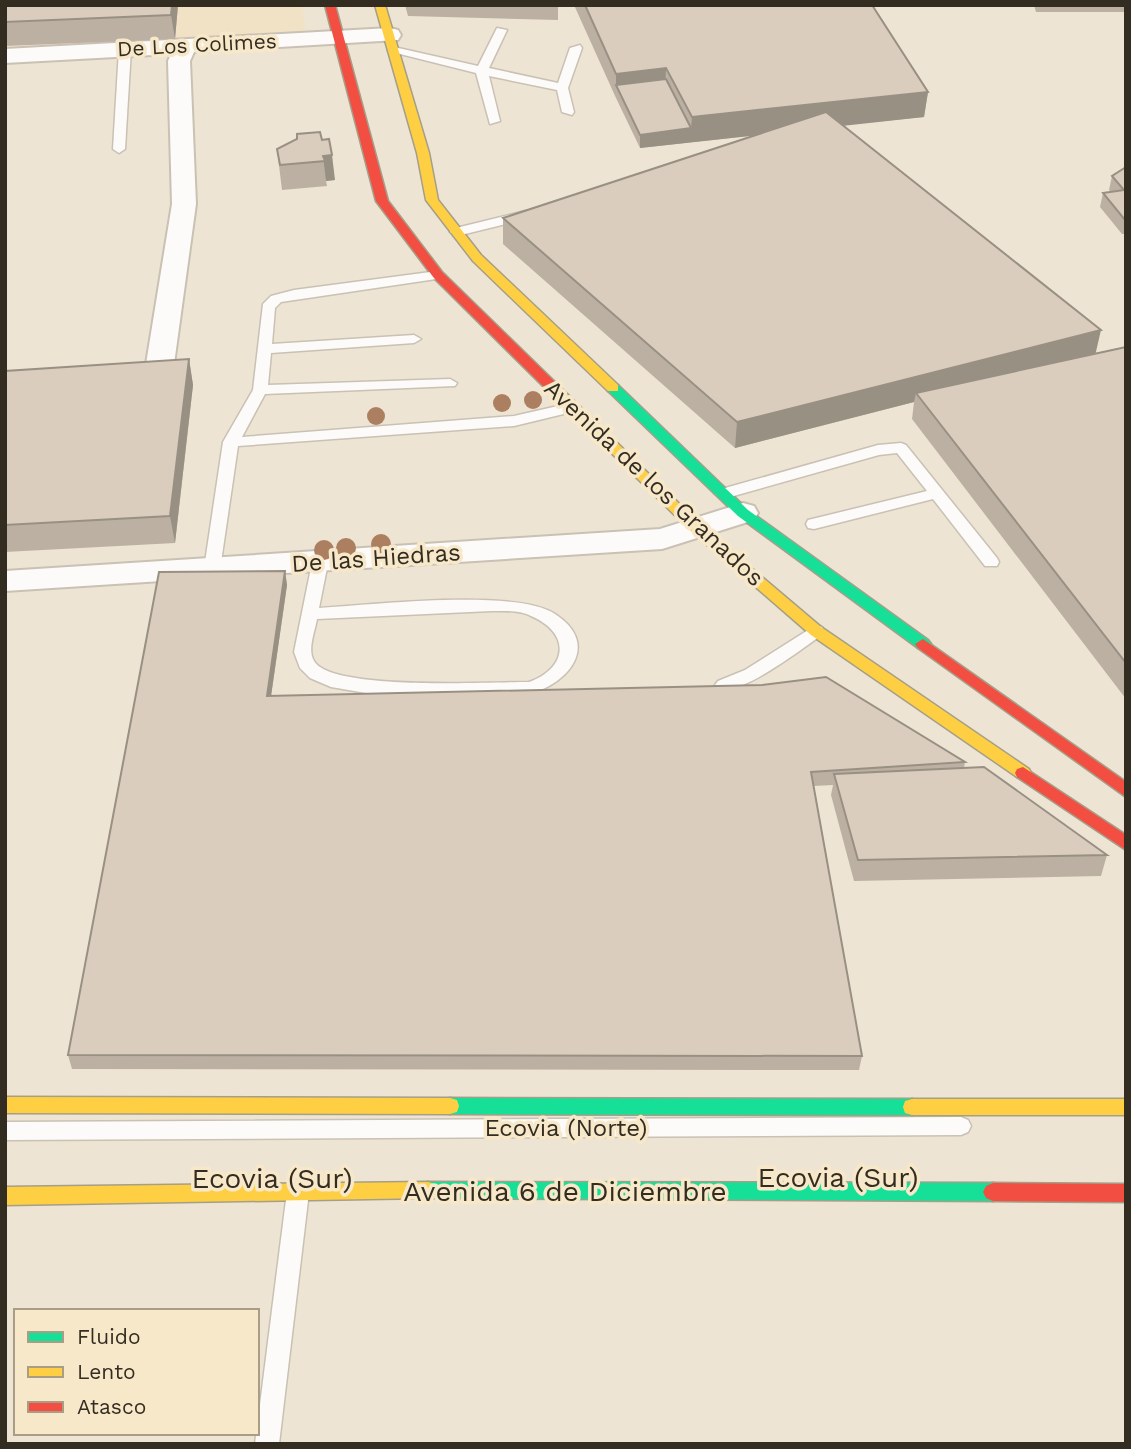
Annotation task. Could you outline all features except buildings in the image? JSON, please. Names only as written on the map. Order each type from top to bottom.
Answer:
[{"type":"main road","name":"Avenida de los Granados","points":[[330,5],[382,201],[438,275],[697,529],[816,631],[1126,844]]},
{"type":"main road","name":"Avenida de los Granados","points":[[380,5],[423,153],[432,200],[477,258],[733,504],[1126,791]]},
{"type":"main road","points":[[5,1105],[1126,1107]]},
{"type":"main road","name":"Avenida 6 de Diciembre","points":[[5,1196],[298,1192],[1126,1194]]},
{"type":"street","name":"De Los Colimes","points":[[5,56],[339,38],[392,43]]},
{"type":"street","points":[[160,364],[184,204],[180,61],[185,46]]},
{"type":"street","name":"De las Hiedras","points":[[5,581],[662,539],[697,529],[733,504]]},
{"type":"lane","points":[[494,121],[482,71],[501,30]]},
{"type":"lane","points":[[392,43],[482,71],[562,88]]},
{"type":"lane","points":[[568,112],[562,88],[576,48]]},
{"type":"lane","points":[[119,149],[125,49]]},
{"type":"lane","points":[[457,232],[534,217]]},
{"type":"lane","points":[[212,569],[231,442],[260,390],[268,307],[276,299],[438,275]]},
{"type":"lane","points":[[265,349],[414,339]]},
{"type":"lane","points":[[260,390],[450,383]]},
{"type":"lane","points":[[231,442],[514,421],[571,408]]},
{"type":"lane","points":[[733,504],[894,446],[907,451],[991,562]]},
{"type":"lane","points":[[814,524],[939,493]]},
{"type":"lane","points":[[309,614],[447,607],[519,608],[537,612],[552,623],[564,635],[569,651],[564,671],[550,683],[530,688],[346,685],[331,681],[306,664],[302,652],[309,614],[320,562]]},
{"type":"lane","points":[[724,685],[751,674],[816,631]]},
{"type":"lane","name":"Ecovia (Norte)","points":[[5,1131],[1126,1125]]},
{"type":"lane","name":"Ecovia (Sur)","points":[[5,1179],[1126,1176]]},
{"type":"lane","points":[[267,1444],[298,1192]]},
{"type":"shaded area","points":[[5,5],[302,5],[306,34],[5,50]]},
{"type":"traffic: fast","points":[[613,388],[743,513],[923,644]]},
{"type":"traffic: fast","points":[[450,1106],[912,1107]]},
{"type":"traffic: fast","points":[[428,1190],[993,1192]]},
{"type":"traffic: slow","points":[[380,5],[423,153],[432,200],[477,258],[613,388]]},
{"type":"traffic: slow","points":[[553,388],[697,529],[816,631],[1023,773]]},
{"type":"traffic: slow","points":[[5,1105],[450,1106]]},
{"type":"traffic: slow","points":[[912,1107],[1126,1107]]},
{"type":"traffic: slow","points":[[5,1196],[428,1190]]},
{"type":"traffic: jam","points":[[330,5],[382,201],[438,275],[553,388]]},
{"type":"traffic: jam","points":[[923,644],[1126,791]]},
{"type":"traffic: jam","points":[[1023,773],[1126,844]]},
{"type":"traffic: jam","points":[[993,1192],[1126,1193]]}]
